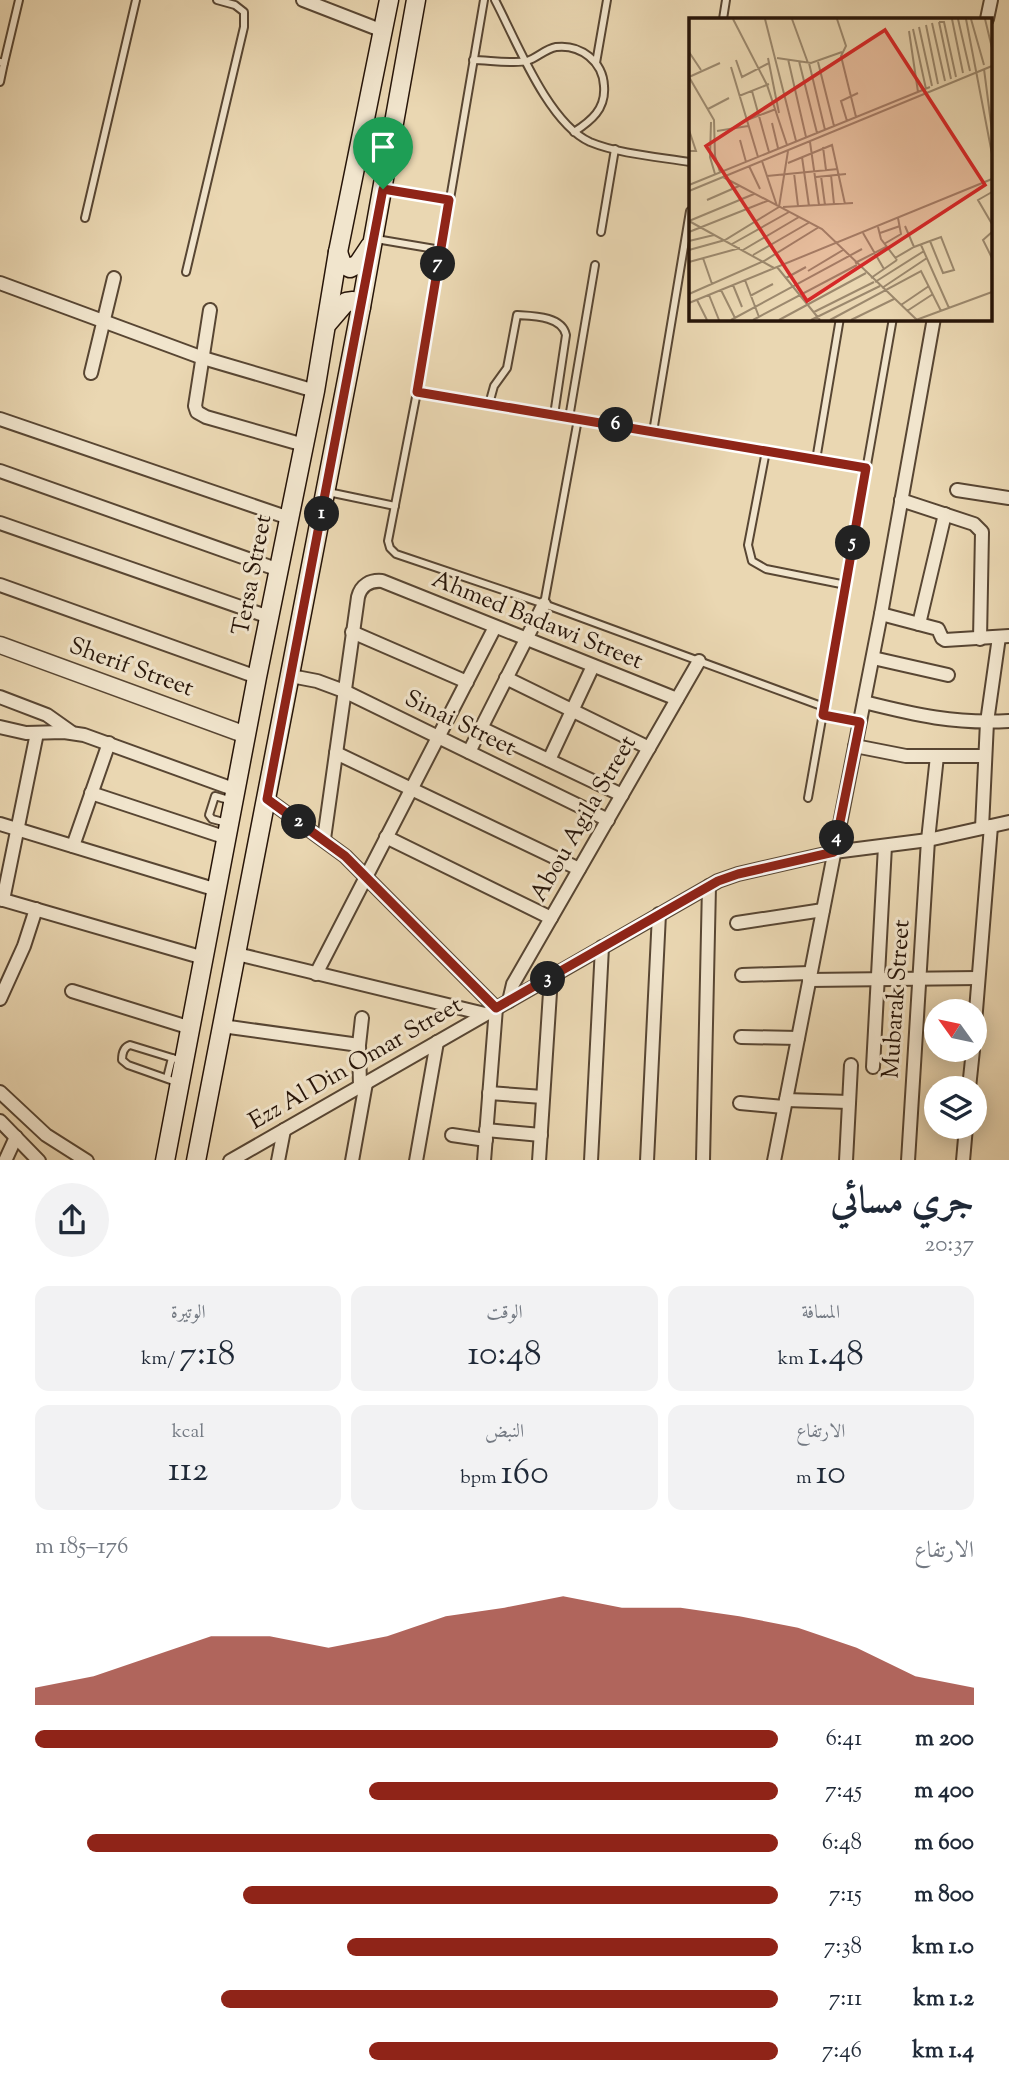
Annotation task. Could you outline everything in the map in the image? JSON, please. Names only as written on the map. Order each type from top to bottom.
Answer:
[{"type":"main road","name":"Tersa Street","points":[[165,1160],[178,1060],[191,1028],[257,677],[315,391],[338,252],[389,0]]},
{"type":"main road","points":[[196,1160],[361,307],[416,0]]},
{"type":"main road","points":[[338,252],[342,264],[354,267],[373,240]]},
{"type":"main road","points":[[325,326],[346,302],[353,301],[361,307]]},
{"type":"street","points":[[303,0],[383,31]]},
{"type":"street","points":[[987,18],[991,0]]},
{"type":"street","points":[[91,373],[114,278]]},
{"type":"street","points":[[0,283],[202,358],[315,391]]},
{"type":"street","points":[[210,310],[195,405],[200,414],[304,445]]},
{"type":"street","points":[[774,1160],[873,658],[934,320]]},
{"type":"street","points":[[0,419],[289,518]]},
{"type":"street","points":[[0,471],[279,570]]},
{"type":"street","points":[[957,489],[1009,498]]},
{"type":"street","points":[[901,500],[974,524],[983,535],[981,639]]},
{"type":"street","points":[[919,624],[945,514]]},
{"type":"street","points":[[0,523],[269,617]]},
{"type":"street","name":"Ahmed Badawi Street","points":[[352,632],[359,592],[368,583],[382,581],[677,699]]},
{"type":"street","points":[[0,585],[257,677]]},
{"type":"street","points":[[469,752],[544,604]]},
{"type":"street","points":[[881,614],[938,629],[945,640],[1004,636],[987,722],[984,756],[986,827],[977,999]]},
{"type":"street","points":[[316,974],[495,627]]},
{"type":"street","points":[[324,839],[352,632],[467,682]]},
{"type":"street","name":"Sherif Street","points":[[0,645],[246,735]]},
{"type":"street","points":[[873,658],[948,675]]},
{"type":"street","name":"Abou Agila Street","points":[[509,1000],[513,984],[699,661]]},
{"type":"street","points":[[549,760],[593,666]]},
{"type":"street","name":"Sinai Street","points":[[291,676],[317,681],[344,691],[608,820]]},
{"type":"street","points":[[506,678],[649,748]]},
{"type":"street","points":[[0,697],[47,715],[72,733]]},
{"type":"street","points":[[864,702],[930,719],[1009,721]]},
{"type":"street","points":[[0,727],[37,733],[72,733],[109,743],[235,796]]},
{"type":"street","points":[[481,727],[622,795]]},
{"type":"street","points":[[37,733],[1,899],[204,958]]},
{"type":"street","points":[[73,846],[109,743]]},
{"type":"street","points":[[855,746],[906,756],[984,756]]},
{"type":"street","points":[[336,753],[579,869]]},
{"type":"street","name":"Mubarak Street","points":[[908,1160],[928,840],[937,756]]},
{"type":"street","points":[[91,793],[228,831]]},
{"type":"street","points":[[267,799],[324,839],[366,877],[491,1011],[484,1160]]},
{"type":"street","name":"Ezz Al Din Omar Street","points":[[230,1160],[709,886],[738,874],[834,852],[928,840],[1009,822]]},
{"type":"street","points":[[0,824],[217,890]]},
{"type":"street","points":[[386,837],[551,918]]},
{"type":"street","points":[[873,1067],[885,846]]},
{"type":"street","points":[[703,1160],[709,886]]},
{"type":"street","points":[[0,999],[24,946],[36,909]]},
{"type":"street","points":[[737,923],[823,910]]},
{"type":"street","points":[[647,1160],[659,914]]},
{"type":"street","points":[[591,1160],[602,947]]},
{"type":"street","points":[[236,954],[491,1011]]},
{"type":"street","points":[[742,975],[878,979],[978,978]]},
{"type":"street","points":[[539,1160],[551,977]]},
{"type":"street","points":[[72,990],[191,1028]]},
{"type":"street","points":[[352,1160],[363,1085],[359,1045],[362,1018]]},
{"type":"street","points":[[222,1026],[359,1045]]},
{"type":"street","points":[[741,1037],[798,1038]]},
{"type":"street","points":[[416,1160],[437,1042]]},
{"type":"street","points":[[846,1160],[851,1065]]},
{"type":"street","points":[[0,1092],[46,1135],[71,1153],[87,1160]]},
{"type":"street","points":[[489,1093],[543,1097]]},
{"type":"street","points":[[740,1103],[849,1102]]},
{"type":"street","points":[[0,1121],[39,1160]]},
{"type":"street","points":[[278,1160],[284,1130]]},
{"type":"street","points":[[452,1135],[541,1135]]},
{"type":"street","points":[[5,1160],[16,1137]]},
{"type":"street","points":[[963,1160],[965,1139]]},
{"type":"lane","points":[[0,82],[2,62],[19,0]]},
{"type":"lane","points":[[85,218],[136,0]]},
{"type":"lane","points":[[186,272],[244,27],[244,12],[235,5],[217,0]]},
{"type":"lane","points":[[484,0],[417,392],[388,541],[392,551],[544,604],[699,661],[823,711],[860,722]]},
{"type":"lane","points":[[495,0],[553,109],[574,132],[588,141],[615,149],[689,162]]},
{"type":"lane","points":[[596,63],[607,0]]},
{"type":"lane","points":[[723,18],[726,0]]},
{"type":"lane","points":[[473,60],[527,61],[555,47],[570,47],[585,52],[596,63],[604,78],[605,94],[600,110],[589,123],[574,132]]},
{"type":"lane","points":[[601,232],[615,149]]},
{"type":"lane","points":[[383,189],[449,200]]},
{"type":"lane","points":[[653,432],[689,223]]},
{"type":"lane","points":[[373,240],[441,250]]},
{"type":"lane","points":[[569,418],[595,265]]},
{"type":"lane","points":[[489,404],[494,386],[507,368],[517,315],[526,316],[558,322],[565,330],[554,415]]},
{"type":"lane","points":[[816,460],[840,320]]},
{"type":"lane","points":[[808,798],[893,320]]},
{"type":"lane","points":[[417,392],[866,468]]},
{"type":"lane","points":[[544,604],[578,419]]},
{"type":"lane","points":[[766,451],[748,545],[748,554],[752,561],[766,569],[846,584]]},
{"type":"lane","points":[[326,491],[395,506]]},
{"type":"lane","points":[[174,1081],[124,1063],[122,1055],[124,1049],[130,1045],[178,1060]]},
{"type":"route","points":[[383,189],[449,200],[417,392],[866,468],[823,715],[860,722],[834,852],[718,881],[496,1008],[345,856],[267,799],[383,189]]}]
